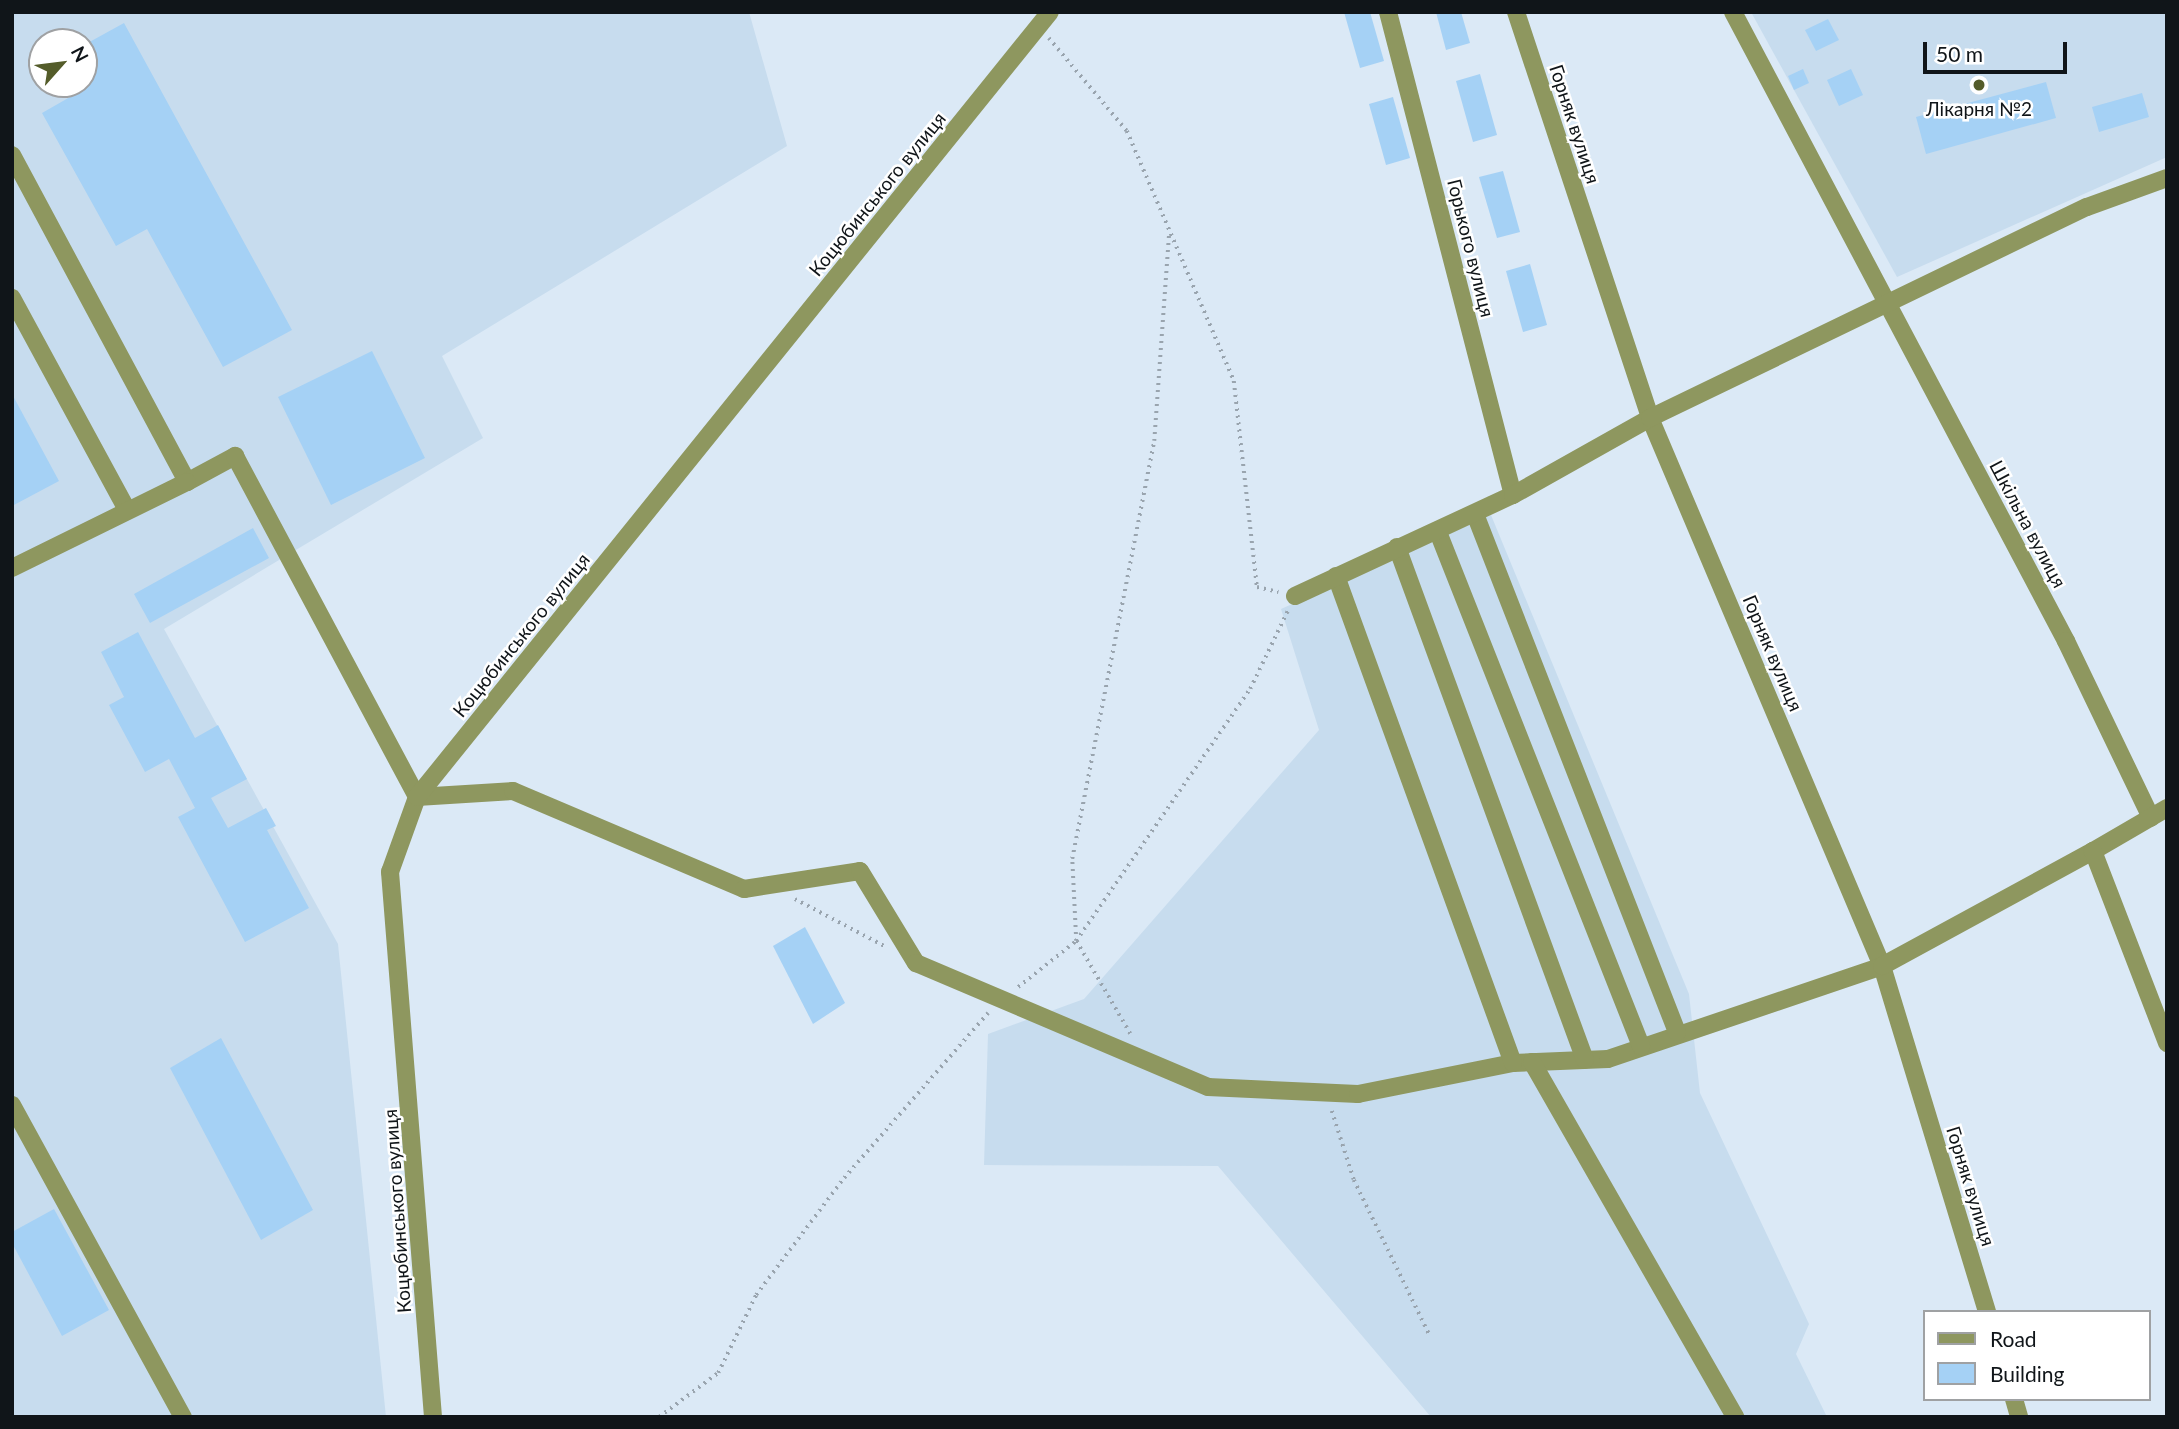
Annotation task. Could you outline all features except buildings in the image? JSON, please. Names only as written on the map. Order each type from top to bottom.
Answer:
[{"type":"street","name":"Горького вулиця","points":[[1388,12],[1513,495]]},
{"type":"street","name":"Горняк вулиця","points":[[1516,12],[1650,418],[1882,966],[1986,1310]]},
{"type":"street","name":"Шкільна вулиця","points":[[916,963],[1208,1087],[1358,1094],[1513,1063],[1585,1060],[1641,1046],[1882,966],[2159,813],[1733,12]]},
{"type":"street","name":"Коцюбинського вулиця","points":[[433,1417],[390,872],[417,797],[1044,19]]},
{"type":"street","points":[[12,155],[187,482]]},
{"type":"street","points":[[1295,596],[1397,547],[1438,532],[1475,514],[1650,418],[2087,207],[2167,178]]},
{"type":"street","points":[[12,298],[126,508]]},
{"type":"street","points":[[12,568],[126,508],[187,482],[235,456],[417,797],[513,791],[744,889],[860,871],[916,963]]},
{"type":"street","points":[[1475,514],[1677,1032]]},
{"type":"street","points":[[1438,532],[1641,1046]]},
{"type":"street","points":[[1397,547],[1585,1060]]},
{"type":"street","points":[[1336,576],[1513,1063]]},
{"type":"street","points":[[2093,851],[2167,1044]]},
{"type":"street","points":[[1532,1062],[1735,1417]]},
{"type":"street","points":[[12,1105],[183,1417]]},
{"type":"path","points":[[659,1417],[718,1373],[756,1295],[844,1178],[1001,999],[1076,941],[1250,689],[1295,596],[1257,587],[1234,381],[1127,131],[1044,19]]},
{"type":"path","points":[[1145,1060],[1076,941],[1072,859],[1154,441],[1170,230]]},
{"type":"path","points":[[768,886],[916,963]]},
{"type":"path","points":[[1328,1092],[1354,1181],[1429,1334]]},
{"type":"shaded area","points":[[12,12],[749,12],[787,146],[442,356],[483,438],[164,629],[338,944],[386,1417],[12,1417]]},
{"type":"shaded area","name":"Лікарня №2","points":[[1751,12],[2167,12],[2167,157],[1897,277]]},
{"type":"shaded area","points":[[1491,515],[1689,994],[1700,1093],[1809,1324],[1796,1354],[1827,1417],[1431,1417],[1218,1166],[984,1165],[988,1034],[1084,999],[1319,730],[1281,609]]},
{"type":"place","name":"Лікарня №2","points":[[1979,85]]}]
